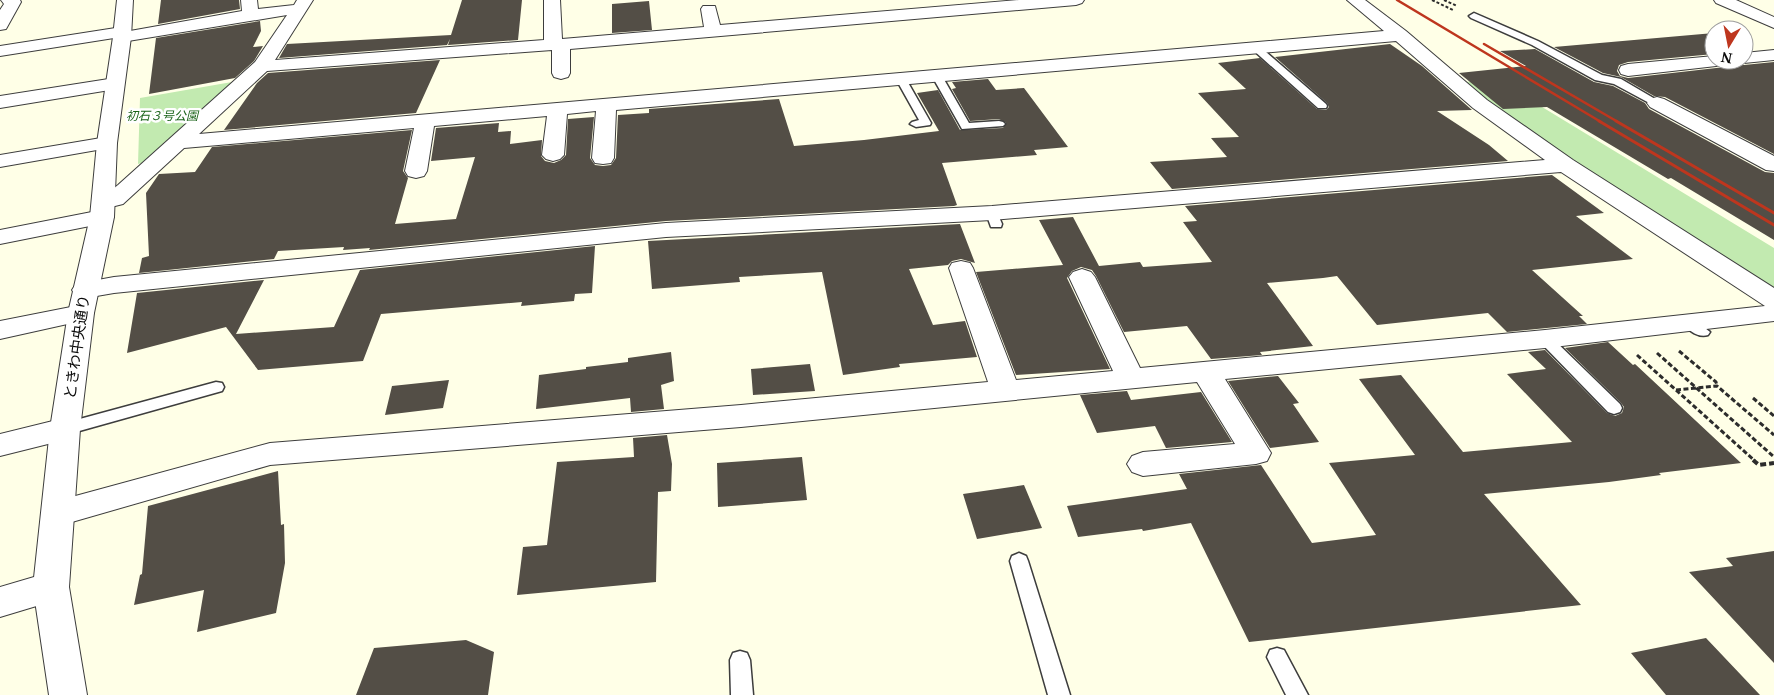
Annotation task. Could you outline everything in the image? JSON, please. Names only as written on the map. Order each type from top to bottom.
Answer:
[{"type":"street","points":[[0,25],[13,2],[9,0]]},
{"type":"street","name":"ときわ中央通り","points":[[68,695],[51,587],[65,429],[83,302],[102,209],[107,143],[126,0]]},
{"type":"street","points":[[552,0],[561,73]]},
{"type":"street","points":[[262,66],[557,45],[713,31],[911,7],[1076,0]]},
{"type":"street","points":[[1355,0],[1400,35],[1480,104],[1565,165],[1774,300]]},
{"type":"street","points":[[1722,0],[1774,23]]},
{"type":"street","points":[[0,51],[122,35],[249,8],[302,5]]},
{"type":"street","points":[[0,236],[102,209],[180,142],[262,66],[302,5]]},
{"type":"street","points":[[709,9],[713,31]]},
{"type":"street","points":[[180,142],[936,76],[1013,72],[1400,35]]},
{"type":"street","points":[[1754,57],[1774,55]]},
{"type":"street","points":[[1628,70],[1704,62]]},
{"type":"street","points":[[0,102],[115,84]]},
{"type":"street","points":[[1658,103],[1774,165]]},
{"type":"street","points":[[603,158],[606,105]]},
{"type":"street","points":[[553,155],[557,110]]},
{"type":"street","points":[[416,170],[425,121]]},
{"type":"street","points":[[0,161],[107,143]]},
{"type":"street","points":[[0,330],[83,302],[114,285],[293,266],[666,230],[994,219],[1565,165]]},
{"type":"street","points":[[961,268],[1005,390]]},
{"type":"street","points":[[1082,277],[1131,378]]},
{"type":"street","points":[[58,513],[270,454],[732,417],[1545,339],[1632,341],[1697,327],[1774,314]]},
{"type":"street","points":[[1143,464],[1256,452],[1205,371]]},
{"type":"street","points":[[0,445],[65,429]]},
{"type":"street","points":[[0,602],[51,587]]},
{"type":"lane","points":[[1474,16],[1535,43],[1599,78],[1617,81],[1658,103]]},
{"type":"lane","points":[[1255,48],[1322,106]]},
{"type":"lane","points":[[936,76],[966,127],[999,124]]},
{"type":"lane","points":[[901,79],[926,123],[916,124]]},
{"type":"lane","points":[[1545,339],[1614,408]]},
{"type":"lane","points":[[65,429],[216,387]]},
{"type":"lane","points":[[1019,561],[1059,695]]},
{"type":"lane","points":[[1277,657],[1297,695]]},
{"type":"lane","points":[[740,660],[742,695]]},
{"type":"path","points":[[1432,0],[1451,10],[1457,9]]},
{"type":"path","points":[[1444,0],[1463,8]]},
{"type":"path","points":[[1632,341],[1697,388],[1774,456]]},
{"type":"path","points":[[1632,341],[1676,390],[1758,465],[1774,463]]},
{"type":"path","points":[[1673,346],[1774,435]]},
{"type":"path","points":[[1676,390],[1717,386]]},
{"type":"path","points":[[1753,398],[1774,416]]},
{"type":"green space","points":[[1496,79],[1774,248],[1774,291],[1575,165],[1489,103],[1465,82]]},
{"type":"green space","name":"初石３号公園","points":[[232,82],[142,163],[138,164],[140,98]]},
{"type":"building","points":[[161,0],[239,0],[240,9],[158,24]]},
{"type":"building","points":[[462,0],[522,0],[518,40],[448,45],[450,39],[447,45],[279,58],[287,44],[451,35]]},
{"type":"building","points":[[649,1],[652,30],[612,33],[612,4]]},
{"type":"building","points":[[260,21],[261,31],[253,47],[263,46],[254,61],[235,78],[149,94],[156,38]]},
{"type":"building","points":[[1704,34],[1704,55],[1628,62],[1619,65],[1617,71],[1620,76],[1628,78],[1704,69],[1754,70],[1754,64],[1774,62],[1774,154],[1665,97],[1654,96],[1621,77],[1603,73],[1554,47]]},
{"type":"building","points":[[1390,44],[1422,66],[1472,110],[1437,111],[1489,145],[1508,161],[1172,189],[1150,162],[1227,157],[1211,138],[1239,137],[1198,93],[1246,89],[1218,63],[1260,58],[1317,109],[1326,110],[1329,107],[1327,103],[1275,57]]},
{"type":"building","points":[[1535,49],[1594,82],[1613,86],[1645,103],[1649,109],[1765,172],[1774,173],[1774,240],[1547,107],[1503,109],[1459,73],[1526,66],[1500,51]]},
{"type":"building","points":[[440,60],[416,113],[224,130],[257,83],[268,73]]},
{"type":"building","points":[[988,79],[996,90],[1024,88],[1068,147],[1034,150],[1037,155],[942,163],[957,205],[954,206],[666,221],[369,250],[370,248],[343,250],[344,247],[278,251],[274,259],[139,273],[142,258],[149,256],[146,193],[159,174],[195,172],[212,147],[412,130],[403,171],[408,178],[395,224],[456,219],[475,157],[431,161],[436,128],[499,123],[498,132],[511,131],[510,144],[542,140],[541,156],[545,161],[554,163],[566,155],[568,119],[594,117],[590,158],[595,165],[603,166],[611,165],[616,158],[618,115],[649,113],[649,109],[779,99],[794,146],[939,131],[917,93],[938,90],[960,130],[1003,128],[1006,123],[999,119],[970,121],[952,89],[956,88],[952,82]]},
{"type":"building","points":[[1552,175],[1604,213],[1576,216],[1633,259],[1532,270],[1583,316],[1579,316],[1587,324],[1507,332],[1488,313],[1377,325],[1337,276],[1267,283],[1313,346],[1260,352],[1262,355],[1211,359],[1187,326],[1124,332],[1096,276],[1092,270],[1081,267],[1072,271],[1067,278],[1110,369],[1016,375],[976,272],[1063,265],[1039,220],[1073,217],[1099,266],[1140,262],[1143,267],[1212,262],[1183,222],[1197,221],[1185,206]]},
{"type":"building","points":[[960,224],[975,263],[961,259],[952,261],[948,265],[909,269],[933,325],[965,321],[977,357],[899,364],[900,367],[843,375],[822,272],[739,277],[740,282],[652,289],[648,241]]},
{"type":"building","points":[[595,246],[592,293],[575,294],[574,301],[521,306],[522,302],[381,314],[363,361],[258,370],[226,327],[127,353],[137,293],[264,280],[236,334],[334,327],[360,270]]},
{"type":"building","points":[[1608,342],[1633,365],[1635,364],[1741,463],[1659,473],[1661,475],[1609,482],[1484,494],[1581,605],[1249,642],[1191,523],[1143,531],[1142,529],[1078,537],[1067,506],[1187,489],[1179,474],[1261,465],[1312,543],[1376,535],[1329,463],[1415,455],[1359,379],[1401,375],[1463,452],[1572,442],[1507,374],[1546,369],[1528,352],[1545,350],[1607,413],[1615,416],[1622,413],[1624,407],[1565,348]]},
{"type":"building","points":[[671,352],[674,381],[661,385],[664,409],[631,412],[630,398],[536,409],[539,375],[628,362],[628,358]]},
{"type":"building","points":[[810,364],[815,391],[753,395],[751,369]]},
{"type":"building","points":[[1278,376],[1299,403],[1293,404],[1319,442],[1270,448],[1228,381]]},
{"type":"building","points":[[449,380],[443,408],[385,415],[392,386]]},
{"type":"building","points":[[1127,391],[1131,400],[1201,392],[1232,442],[1166,448],[1155,426],[1097,433],[1080,395]]},
{"type":"building","points":[[667,435],[672,464],[671,491],[658,492],[656,582],[517,595],[523,547],[547,545],[557,462],[634,457],[633,438]]},
{"type":"building","points":[[802,457],[807,500],[718,507],[717,463]]},
{"type":"building","points":[[278,471],[281,525],[284,524],[285,563],[276,613],[197,632],[204,590],[134,605],[140,575],[142,574],[148,506]]},
{"type":"building","points":[[1024,485],[1042,528],[977,539],[963,494]]},
{"type":"building","points":[[1774,551],[1774,663],[1689,572],[1733,566],[1726,558]]},
{"type":"building","points":[[1706,638],[1760,695],[1666,695],[1631,653]]},
{"type":"building","points":[[466,640],[494,652],[488,695],[356,695],[374,648]]},
{"type":"railway","points":[[1397,0],[1601,122]]},
{"type":"railway","points":[[1484,44],[1618,122]]},
{"type":"railway","points":[[1599,121],[1774,225]]},
{"type":"railway","points":[[1616,121],[1774,213]]}]
